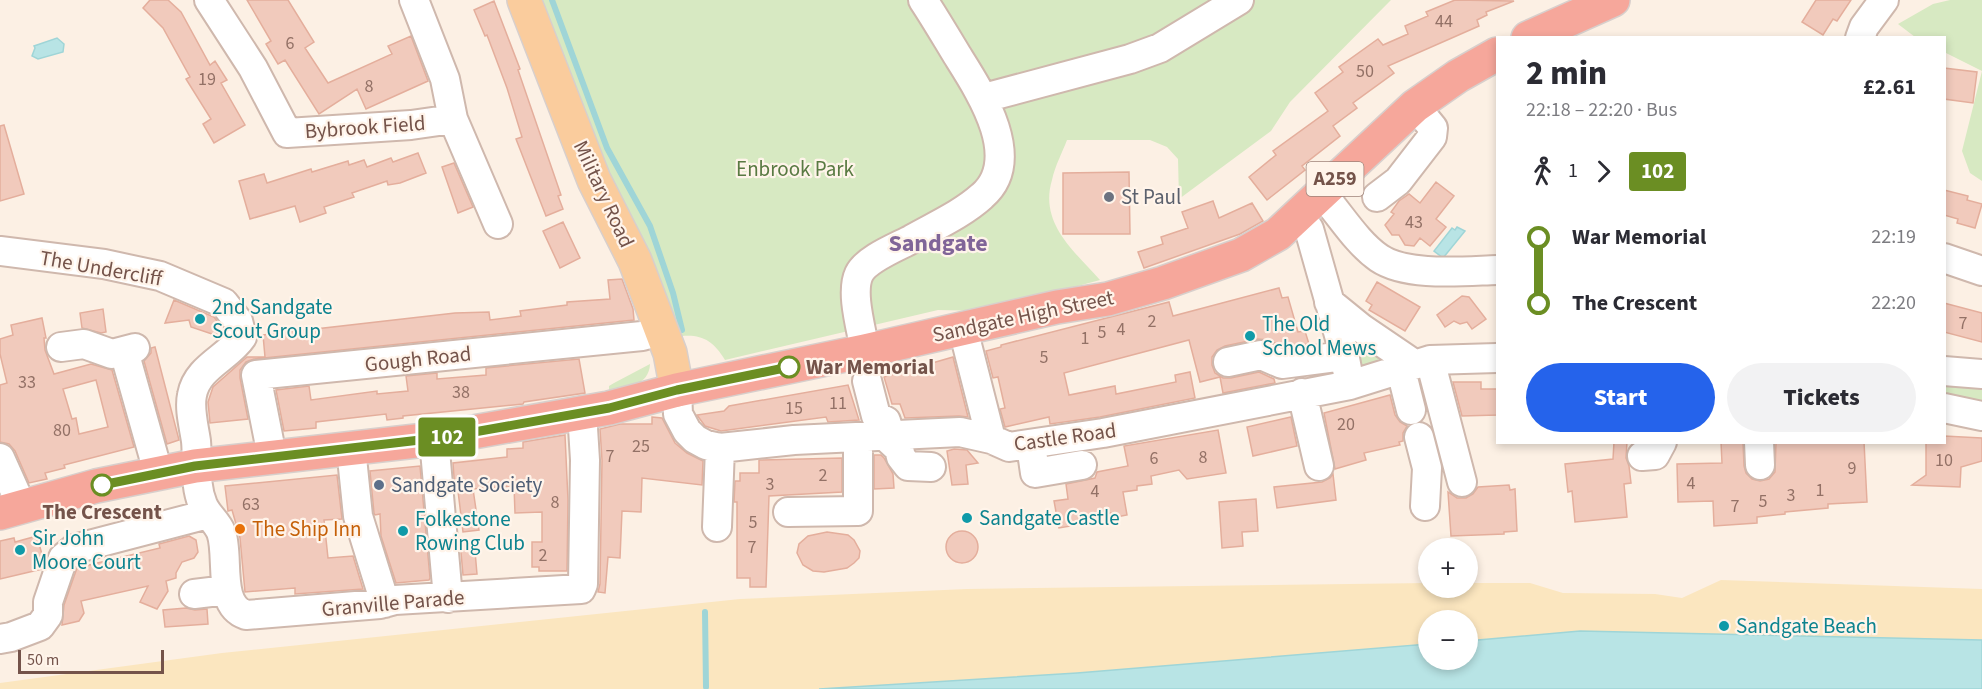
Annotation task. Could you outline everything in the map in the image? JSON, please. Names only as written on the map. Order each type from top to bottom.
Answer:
[{"type":"highway","points":[[1532,36],[1613,0]]},
{"type":"highway","name":"A259","points":[[1298,216],[1415,106],[1458,76],[1496,55]]},
{"type":"highway","name":"Sandgate High Street","points":[[11,510],[96,486],[158,472],[272,456],[434,439],[609,408],[677,390],[866,366],[963,329],[1057,307],[1108,299],[1163,283],[1241,255],[1278,234],[1298,216]]},
{"type":"main road","name":"Military Road","points":[[524,0],[594,180],[635,261],[670,353],[677,390]]},
{"type":"street","name":"Bybrook Field","points":[[209,0],[253,68],[287,133],[411,125],[453,119]]},
{"type":"street","points":[[414,0],[445,79],[453,119],[498,224]]},
{"type":"street","points":[[923,0],[984,98],[997,136],[999,157],[996,175],[982,196],[949,218],[872,261],[860,273],[856,287],[866,366],[876,416],[886,421],[887,436],[899,449],[901,457],[908,466],[931,466]]},
{"type":"street","points":[[984,98],[1131,59],[1160,48],[1239,0]]},
{"type":"street","points":[[1861,36],[1864,27],[1884,0]]},
{"type":"street","points":[[1377,197],[1398,181],[1432,137],[1433,128],[1415,106]]},
{"type":"street","points":[[1321,193],[1368,248],[1389,264],[1421,269],[1496,270]]},
{"type":"street","points":[[1298,216],[1309,229],[1344,353],[1350,385]]},
{"type":"street","name":"The Undercliff","points":[[0,251],[104,264],[160,276],[224,303],[238,321],[242,337],[229,352],[202,374],[192,395],[196,444],[195,466]]},
{"type":"street","points":[[1946,259],[1982,271]]},
{"type":"street","points":[[1329,302],[1361,328],[1415,365],[1462,482]]},
{"type":"street","points":[[963,329],[991,439]]},
{"type":"street","name":"Gough Road","points":[[272,456],[256,375],[642,336],[660,331]]},
{"type":"street","points":[[61,347],[84,344],[112,354],[130,350],[158,472]]},
{"type":"street","points":[[1228,362],[1261,355],[1282,364],[1336,357],[1344,353]]},
{"type":"street","name":"Castle Road","points":[[677,390],[678,414],[687,431],[695,439],[720,448],[794,440],[960,432],[991,439],[1009,447],[1103,433],[1350,385],[1415,365],[1496,358]]},
{"type":"street","points":[[1411,410],[1415,365]]},
{"type":"street","points":[[1946,371],[1982,374]]},
{"type":"street","points":[[1302,393],[1319,466]]},
{"type":"street","points":[[1946,408],[1982,416]]},
{"type":"street","name":"Granville Parade","points":[[229,596],[236,610],[246,615],[385,603],[395,600],[581,589],[583,584],[585,460],[582,412]]},
{"type":"street","points":[[788,512],[858,511],[858,437]]},
{"type":"street","points":[[1419,437],[1427,470],[1425,506]]},
{"type":"street","points":[[434,439],[448,598]]},
{"type":"street","points":[[1031,445],[1035,473],[1082,465]]},
{"type":"street","points":[[351,448],[358,516],[385,603]]},
{"type":"street","points":[[717,527],[720,448]]},
{"type":"street","points":[[0,458],[11,510]]},
{"type":"street","points":[[194,594],[229,596],[222,534],[202,501],[195,466]]},
{"type":"street","points":[[0,639],[40,626],[48,615],[48,602],[63,558],[74,549],[208,514]]},
{"type":"green space","name":"Enbrook Park","points":[[533,0],[1391,0],[1290,102],[1271,131],[1179,199],[1178,159],[1167,147],[1150,140],[1067,140],[1052,180],[1049,195],[1050,210],[1061,235],[1100,280],[986,311],[938,310],[725,360],[710,342],[704,339],[692,336],[675,337],[625,210]]},
{"type":"green space","points":[[1950,0],[1982,0],[1982,71],[1946,53],[1946,36],[1914,36],[1898,24],[1933,4]]},
{"type":"green space","points":[[1982,71],[1982,181],[1970,173],[1962,151]]},
{"type":"green space","points":[[1350,332],[1384,354],[1383,363],[1358,369]]},
{"type":"green space","points":[[650,364],[646,377],[641,381],[630,386],[609,390],[609,386]]},
{"type":"green space","points":[[1946,384],[1982,388],[1982,407],[1946,400]]},
{"type":"sand","points":[[1721,580],[1982,589],[1982,689],[0,689],[0,683],[222,653],[740,599],[967,589],[1418,583],[1418,598],[1478,598],[1478,583],[1530,583],[1563,593],[1655,594],[1682,598]]},
{"type":"water","points":[[57,38],[64,44],[63,52],[38,59],[32,56],[34,46]]},
{"type":"water","points":[[1457,227],[1465,231],[1443,258],[1434,251],[1452,228],[1455,230]]},
{"type":"water","points":[[1580,631],[1982,640],[1982,689],[819,689],[1077,673],[1418,645],[1418,670],[1478,670],[1478,640]]},
{"type":"building","points":[[150,0],[168,0],[181,12],[210,65],[215,61],[227,80],[221,83],[245,125],[214,143],[203,124],[211,119],[186,79],[190,77],[163,28],[143,8]]},
{"type":"building","points":[[247,0],[288,0],[314,42],[305,48],[328,83],[392,54],[388,46],[411,36],[428,81],[366,109],[357,89],[319,114],[285,60],[278,64],[266,44],[271,41]]},
{"type":"building","points":[[1455,0],[1514,1],[1486,12],[1487,15],[1477,20],[1479,26],[1388,66],[1394,73],[1353,103],[1357,108],[1333,126],[1340,136],[1302,166],[1305,170],[1267,200],[1249,177],[1276,155],[1273,151],[1328,111],[1315,93],[1343,72],[1339,67],[1378,39],[1383,45],[1408,34],[1405,26],[1428,16],[1426,12]]},
{"type":"building","points":[[1816,0],[1851,0],[1837,21],[1833,19],[1823,35],[1802,22]]},
{"type":"building","points":[[494,1],[520,69],[518,70],[561,195],[558,196],[563,209],[546,216],[516,139],[522,137],[507,88],[487,35],[485,36],[474,10]]},
{"type":"building","points":[[1946,68],[1977,72],[1973,103],[1946,99]]},
{"type":"building","points":[[4,125],[24,194],[0,201],[0,126]]},
{"type":"building","points":[[418,153],[426,173],[400,183],[388,185],[387,181],[352,193],[354,197],[324,207],[326,213],[300,222],[295,206],[250,219],[239,181],[264,174],[267,183],[311,169],[312,172],[348,161],[349,165],[364,160],[367,167],[391,158],[393,162]]},
{"type":"building","points":[[454,163],[473,207],[458,213],[442,167]]},
{"type":"building","name":"St Paul","points":[[1129,172],[1130,234],[1063,234],[1063,173]]},
{"type":"building","points":[[1436,182],[1454,196],[1436,219],[1446,227],[1430,246],[1420,238],[1414,246],[1405,245],[1399,235],[1392,235],[1385,225],[1394,214],[1391,212],[1399,201],[1409,194],[1420,203]]},
{"type":"building","points":[[1946,190],[1968,196],[1967,200],[1982,204],[1975,228],[1957,223],[1958,219],[1946,216]]},
{"type":"building","points":[[1213,201],[1219,218],[1252,203],[1263,221],[1240,234],[1144,268],[1138,252],[1163,244],[1161,237],[1188,228],[1182,212]]},
{"type":"building","points":[[563,222],[580,258],[560,268],[543,231]]},
{"type":"building","points":[[622,279],[633,309],[634,320],[254,359],[246,362],[240,370],[248,419],[210,423],[208,402],[213,387],[247,357],[265,357],[263,335],[455,313],[489,312],[490,320],[521,316],[520,311],[567,305],[567,302],[610,299],[608,280]]},
{"type":"building","points":[[1377,282],[1420,307],[1405,331],[1369,310],[1372,305],[1366,301]]},
{"type":"building","points":[[1279,288],[1282,298],[1288,297],[1298,332],[1305,331],[1309,344],[1284,347],[1268,340],[1258,339],[1225,346],[1217,350],[1212,357],[1215,373],[1223,378],[1259,372],[1274,379],[1275,383],[1223,393],[1220,377],[1200,382],[1189,340],[1064,373],[1069,395],[1115,386],[1116,394],[1176,382],[1175,375],[1190,372],[1195,398],[1100,417],[1050,424],[1049,417],[1005,427],[1000,409],[1005,408],[998,377],[993,378],[986,351],[1001,347],[1001,345],[1169,302],[1173,316]]},
{"type":"building","points":[[1462,296],[1469,297],[1486,319],[1472,329],[1467,322],[1460,324],[1454,321],[1445,327],[1437,315]]},
{"type":"building","name":"2nd Sandgate Scout Group","points":[[174,300],[214,317],[221,326],[218,336],[191,327],[189,320],[165,323]]},
{"type":"building","points":[[1946,304],[1982,313],[1982,342],[1946,333]]},
{"type":"building","points":[[103,309],[106,332],[101,333],[82,328],[80,313]]},
{"type":"building","points":[[42,318],[46,338],[44,338],[45,350],[54,374],[91,364],[112,370],[134,447],[64,465],[65,468],[45,473],[47,479],[29,483],[15,451],[9,444],[0,442],[0,385],[7,383],[0,354],[0,339],[13,335],[11,325]],"holes":[[[96,380],[108,427],[79,434],[76,418],[72,419],[63,389]]]},
{"type":"building","points":[[155,347],[179,440],[167,444],[144,361],[151,353],[151,348]]},
{"type":"building","points":[[953,357],[968,417],[905,418],[900,404],[892,404],[884,377]]},
{"type":"building","points":[[579,359],[585,393],[523,404],[403,416],[403,418],[387,420],[386,414],[316,422],[316,428],[284,431],[276,390],[309,386],[311,400],[377,391],[377,394],[408,391],[406,376],[437,373],[437,379],[486,375],[486,368]]},
{"type":"building","points":[[1453,382],[1481,382],[1481,389],[1496,389],[1496,415],[1462,416]]},
{"type":"building","points":[[848,385],[859,420],[828,422],[826,417],[721,431],[705,426],[697,415],[724,411],[729,406]]},
{"type":"building","points":[[1390,395],[1395,415],[1407,426],[1403,433],[1403,441],[1399,442],[1400,445],[1364,453],[1366,460],[1335,469],[1324,413]]},
{"type":"building","points":[[652,417],[662,418],[675,443],[687,453],[703,461],[702,485],[642,478],[641,512],[622,511],[620,558],[608,557],[605,593],[598,592],[602,460],[600,429],[620,424],[652,424]]},
{"type":"building","points":[[1291,417],[1297,446],[1253,456],[1247,427]]},
{"type":"building","points":[[1218,430],[1226,473],[1187,479],[1179,470],[1151,476],[1152,484],[1137,486],[1137,490],[1123,492],[1127,515],[1111,518],[1111,513],[1076,520],[1077,525],[1059,528],[1054,501],[1068,499],[1066,484],[1095,478],[1097,472],[1128,466],[1124,446]]},
{"type":"building","points":[[565,435],[568,500],[567,571],[539,571],[539,567],[532,567],[532,542],[542,542],[542,512],[515,513],[514,486],[473,489],[479,530],[463,532],[458,491],[455,491],[453,463],[507,457],[507,449],[523,448],[523,442]]},
{"type":"building","points":[[1946,436],[1982,438],[1982,461],[1961,467],[1960,487],[1912,485],[1926,475],[1926,444],[1946,444]]},
{"type":"building","points":[[1614,444],[1627,444],[1626,458],[1631,483],[1624,484],[1627,517],[1575,522],[1572,491],[1568,492],[1565,464],[1613,459]]},
{"type":"building","points":[[1721,444],[1743,444],[1746,473],[1752,479],[1760,481],[1769,479],[1775,472],[1776,444],[1864,444],[1867,502],[1828,504],[1828,508],[1757,517],[1757,523],[1714,526],[1713,501],[1678,502],[1677,464],[1722,463]]},
{"type":"building","points":[[967,450],[978,463],[966,465],[968,484],[952,485],[947,451]]},
{"type":"building","points":[[874,455],[881,455],[884,458],[893,474],[894,488],[874,489]]},
{"type":"building","points":[[842,458],[842,492],[769,496],[766,587],[750,587],[750,578],[737,578],[737,502],[734,502],[735,481],[740,481],[740,473],[759,473],[759,460]]},
{"type":"building","points":[[420,466],[430,578],[429,580],[396,583],[381,536],[380,514],[375,515],[374,513],[370,471]]},
{"type":"building","points":[[1333,474],[1336,500],[1277,508],[1274,487],[1322,482]]},
{"type":"building","points":[[337,475],[342,519],[324,520],[328,558],[353,556],[363,589],[295,594],[295,588],[245,592],[240,538],[232,510],[228,511],[225,486]]},
{"type":"building","points":[[1509,485],[1510,490],[1515,489],[1517,531],[1504,532],[1504,534],[1451,536],[1448,492],[1457,498],[1466,498],[1478,487]]},
{"type":"building","points":[[1256,499],[1258,531],[1242,532],[1243,546],[1222,548],[1219,502]]},
{"type":"building","points":[[962,531],[973,536],[978,547],[973,558],[962,563],[951,558],[946,547],[951,536]]},
{"type":"building","points":[[827,532],[848,535],[860,551],[859,558],[847,568],[824,572],[813,571],[803,565],[797,553],[799,544],[808,536]]},
{"type":"building","name":"Sir John Moore Court","points":[[37,536],[44,562],[42,569],[0,579],[0,541],[14,538],[15,542]]},
{"type":"building","points":[[189,536],[196,540],[198,552],[194,558],[182,562],[176,578],[166,581],[168,591],[157,609],[140,602],[148,586],[81,601],[84,613],[79,621],[62,625],[64,605],[77,568],[160,548],[159,544]]},
{"type":"building","points":[[474,540],[477,574],[463,575],[460,541]]},
{"type":"building","points":[[207,609],[208,624],[165,627],[163,610]]},
{"type":"waterway","points":[[552,0],[607,148],[650,226],[673,293],[682,330]]},
{"type":"waterway","points":[[705,612],[706,687]]},
{"type":"bus line","name":"102","points":[[102,485],[195,466],[446,437],[609,408],[677,390],[789,367]]},
{"type":"place","name":"St Paul","points":[[1109,197]]},
{"type":"place","name":"2nd Sandgate Scout Group","points":[[200,319]]},
{"type":"place","name":"The Old School Mews","points":[[1250,336]]},
{"type":"place","name":"War Memorial","points":[[789,367]]},
{"type":"place","name":"The Crescent","points":[[102,485]]},
{"type":"place","name":"Sandgate Society","points":[[379,485]]},
{"type":"place","name":"Sandgate Castle","points":[[967,518]]},
{"type":"place","name":"The Ship Inn","points":[[240,529]]},
{"type":"place","name":"Folkestone Rowing Club","points":[[403,531]]},
{"type":"place","name":"Sir John Moore Court","points":[[20,550]]},
{"type":"place","name":"Sandgate Beach","points":[[1724,626]]},
{"type":"district","name":"Sandgate","points":[[938,243]]}]
